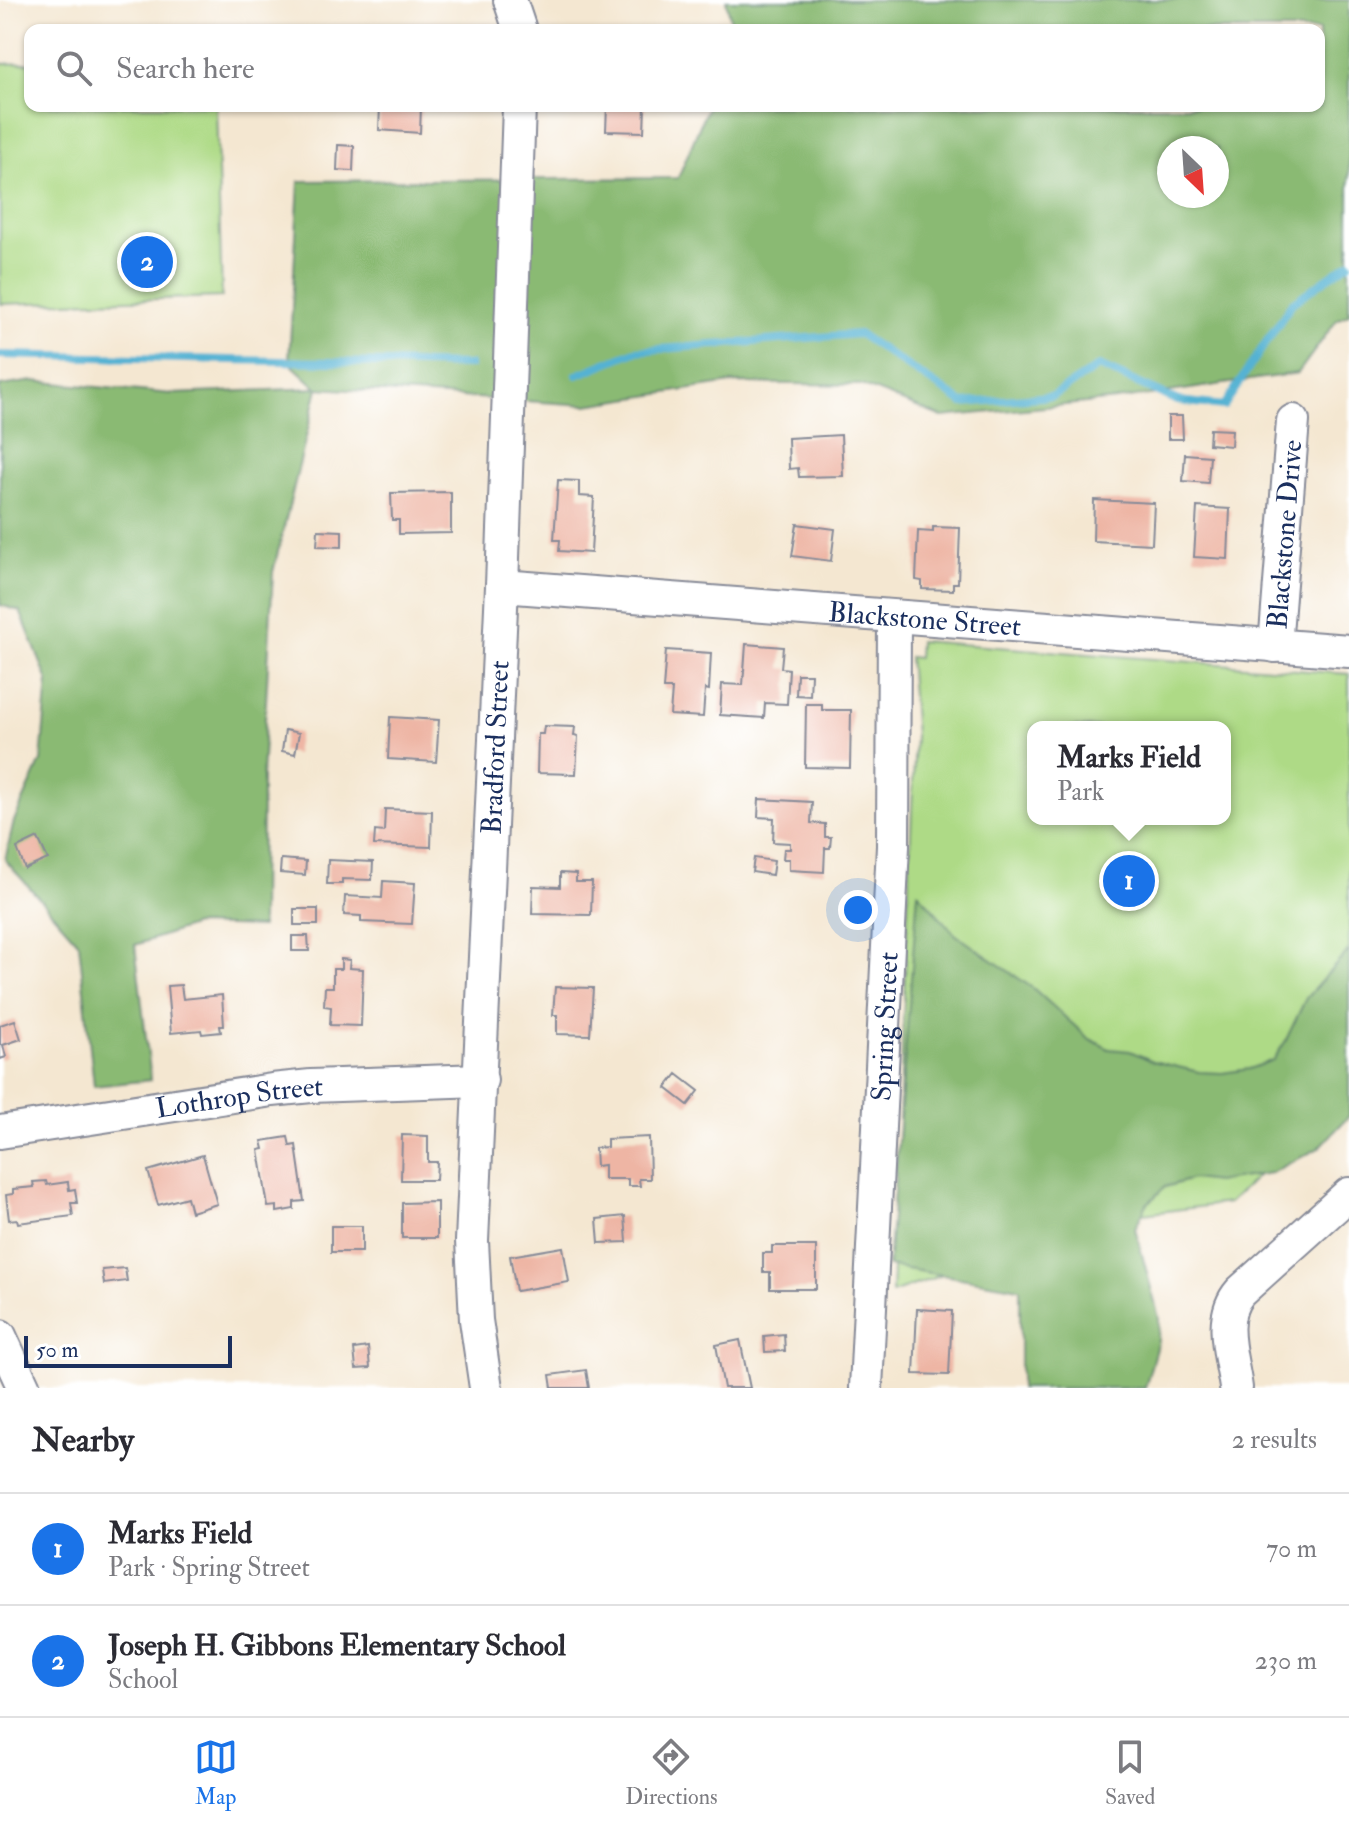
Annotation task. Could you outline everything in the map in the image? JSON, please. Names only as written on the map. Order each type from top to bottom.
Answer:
[{"type":"street","points":[[510,0],[518,24]]},
{"type":"street","name":"Bradford Street","points":[[486,1388],[476,1320],[472,1241],[502,586],[519,112]]},
{"type":"street","name":"Blackstone Drive","points":[[1275,646],[1293,421]]},
{"type":"street","name":"Blackstone Street","points":[[502,586],[1349,651]]},
{"type":"street","name":"Spring Street","points":[[866,1388],[893,846],[894,617]]},
{"type":"street","name":"Lothrop Street","points":[[0,1132],[272,1090],[481,1080]]},
{"type":"street","points":[[1236,1388],[1227,1325],[1229,1306],[1240,1292],[1349,1194]]},
{"type":"street","points":[[0,1336],[24,1388]]},
{"type":"green space","points":[[726,0],[1349,0],[1349,314],[1337,320],[1298,373],[1116,400],[942,417],[861,385],[731,383],[587,405],[318,388],[273,572],[262,776],[261,927],[195,925],[135,945],[151,1080],[94,1086],[79,943],[5,860],[14,821],[41,761],[48,681],[20,611],[0,605],[0,386],[33,381],[172,394],[317,388],[289,362],[299,181],[678,178],[706,112],[1325,112],[1325,24],[732,24]]},
{"type":"green space","points":[[24,63],[24,112],[216,112],[222,297],[0,304],[0,64]]},
{"type":"green space","points":[[919,641],[1349,674],[1349,1087],[1229,1203],[1128,1216],[1027,1245],[892,1293],[915,735],[909,657],[918,658]]},
{"type":"green space","points":[[918,892],[955,934],[1034,989],[1088,1038],[1109,1049],[1130,1051],[1153,1061],[1199,1072],[1249,1069],[1273,1060],[1306,998],[1349,950],[1349,1116],[1319,1148],[1271,1173],[1216,1182],[1192,1179],[1165,1187],[1147,1204],[1135,1228],[1159,1318],[1158,1341],[1145,1388],[1020,1388],[1020,1288],[888,1266]]},
{"type":"building","points":[[380,112],[421,112],[420,133],[379,130]]},
{"type":"building","points":[[607,112],[645,112],[644,132],[606,131]]},
{"type":"building","points":[[338,145],[354,146],[353,171],[337,170]]},
{"type":"building","points":[[1168,416],[1182,416],[1183,439],[1168,439]]},
{"type":"building","points":[[1210,429],[1232,430],[1231,446],[1209,444]]},
{"type":"building","points":[[841,435],[843,476],[799,477],[798,468],[789,469],[788,438]]},
{"type":"building","points":[[1185,454],[1210,456],[1208,483],[1183,481]]},
{"type":"building","points":[[558,480],[579,481],[579,496],[594,497],[591,553],[559,551],[560,540],[554,540]]},
{"type":"building","points":[[451,492],[451,533],[399,534],[399,520],[392,520],[391,493]]},
{"type":"building","points":[[1094,500],[1154,503],[1152,544],[1093,541]]},
{"type":"building","points":[[1197,507],[1230,509],[1228,559],[1194,557]]},
{"type":"building","points":[[797,524],[835,529],[831,561],[792,556]]},
{"type":"building","points":[[933,527],[960,528],[958,583],[953,583],[953,590],[922,589],[922,581],[916,580],[918,531],[933,532]]},
{"type":"building","points":[[318,530],[342,531],[342,547],[317,546]]},
{"type":"building","points":[[746,644],[783,647],[781,668],[789,669],[787,704],[765,703],[764,718],[720,715],[722,684],[743,685]]},
{"type":"building","points":[[666,650],[711,653],[709,690],[705,689],[703,717],[670,715],[672,689],[663,689]]},
{"type":"building","points":[[797,674],[811,674],[810,696],[796,695]]},
{"type":"building","points":[[806,704],[822,704],[822,710],[851,710],[850,768],[805,767]]},
{"type":"building","points":[[390,717],[439,720],[436,762],[388,759]]},
{"type":"building","points":[[544,726],[575,727],[574,735],[578,736],[576,774],[537,773],[538,734],[543,734]]},
{"type":"building","points":[[285,730],[299,733],[295,754],[282,751]]},
{"type":"building","points":[[759,799],[812,802],[811,823],[825,824],[825,837],[831,837],[830,848],[825,848],[824,872],[789,870],[789,859],[783,859],[784,849],[790,849],[790,843],[773,842],[774,818],[758,817]]},
{"type":"building","points":[[385,809],[432,811],[431,847],[374,845],[375,831],[384,832]]},
{"type":"building","points":[[38,838],[48,859],[25,869],[17,848]]},
{"type":"building","points":[[754,858],[774,861],[772,875],[752,872]]},
{"type":"building","points":[[281,859],[306,861],[305,875],[280,873]]},
{"type":"building","points":[[328,860],[373,862],[372,880],[342,879],[342,884],[327,884]]},
{"type":"building","points":[[560,873],[576,874],[576,882],[592,882],[591,915],[532,914],[533,886],[560,887]]},
{"type":"building","points":[[383,881],[415,883],[412,924],[361,922],[361,916],[344,915],[345,896],[382,898]]},
{"type":"building","points":[[294,909],[318,909],[318,925],[294,925]]},
{"type":"building","points":[[292,936],[308,936],[309,951],[292,951]]},
{"type":"building","points":[[341,959],[350,960],[349,968],[363,969],[361,1026],[330,1025],[331,1007],[324,1006],[325,987],[333,987],[333,969],[341,969]]},
{"type":"building","points":[[181,985],[183,999],[222,995],[224,1026],[220,1026],[221,1032],[171,1033],[167,986]]},
{"type":"building","points":[[555,987],[593,988],[590,1035],[557,1034],[557,1015],[553,1015]]},
{"type":"building","points":[[15,1020],[21,1039],[3,1045],[6,1057],[0,1059],[0,1025]]},
{"type":"building","points":[[677,1074],[699,1091],[688,1105],[666,1088]]},
{"type":"building","points":[[402,1135],[428,1136],[428,1162],[437,1162],[436,1180],[401,1180]]},
{"type":"building","points":[[288,1137],[290,1146],[296,1145],[304,1201],[294,1202],[294,1209],[277,1212],[277,1206],[268,1207],[259,1150],[264,1149],[262,1141]]},
{"type":"building","points":[[649,1137],[650,1179],[639,1179],[640,1186],[628,1186],[628,1179],[604,1179],[604,1165],[596,1166],[595,1148],[607,1147],[607,1139]]},
{"type":"building","points":[[203,1155],[217,1204],[191,1212],[187,1197],[158,1205],[148,1171]]},
{"type":"building","points":[[46,1181],[47,1185],[68,1182],[69,1190],[75,1189],[77,1203],[71,1203],[73,1216],[18,1223],[17,1219],[9,1220],[6,1195],[13,1194],[13,1189],[34,1187],[33,1182]]},
{"type":"building","points":[[437,1202],[437,1238],[402,1238],[402,1203]]},
{"type":"building","points":[[625,1216],[627,1242],[599,1243],[597,1219]]},
{"type":"building","points":[[331,1226],[362,1226],[362,1252],[331,1252]]},
{"type":"building","points":[[772,1246],[816,1246],[816,1289],[770,1289],[770,1272],[763,1272],[763,1253],[772,1253]]},
{"type":"building","points":[[563,1247],[569,1282],[516,1291],[510,1256]]},
{"type":"building","points":[[125,1268],[127,1281],[104,1284],[102,1270]]},
{"type":"building","points":[[917,1309],[952,1311],[949,1375],[914,1374]]},
{"type":"building","points":[[784,1334],[785,1351],[765,1352],[764,1336]]},
{"type":"building","points":[[740,1340],[750,1388],[724,1388],[716,1345]]},
{"type":"building","points":[[368,1347],[370,1368],[356,1369],[354,1349]]},
{"type":"building","points":[[586,1370],[589,1388],[552,1388],[550,1375]]},
{"type":"waterway","points":[[577,375],[635,351],[859,334],[963,403],[1053,396],[1099,366],[1178,401],[1224,406],[1292,303],[1349,263]]},
{"type":"waterway","points":[[0,355],[470,365]]},
{"type":"place","name":"Joseph H. Gibbons Elementary School","points":[[147,262]]},
{"type":"place","name":"Marks Field","points":[[1129,881]]}]
